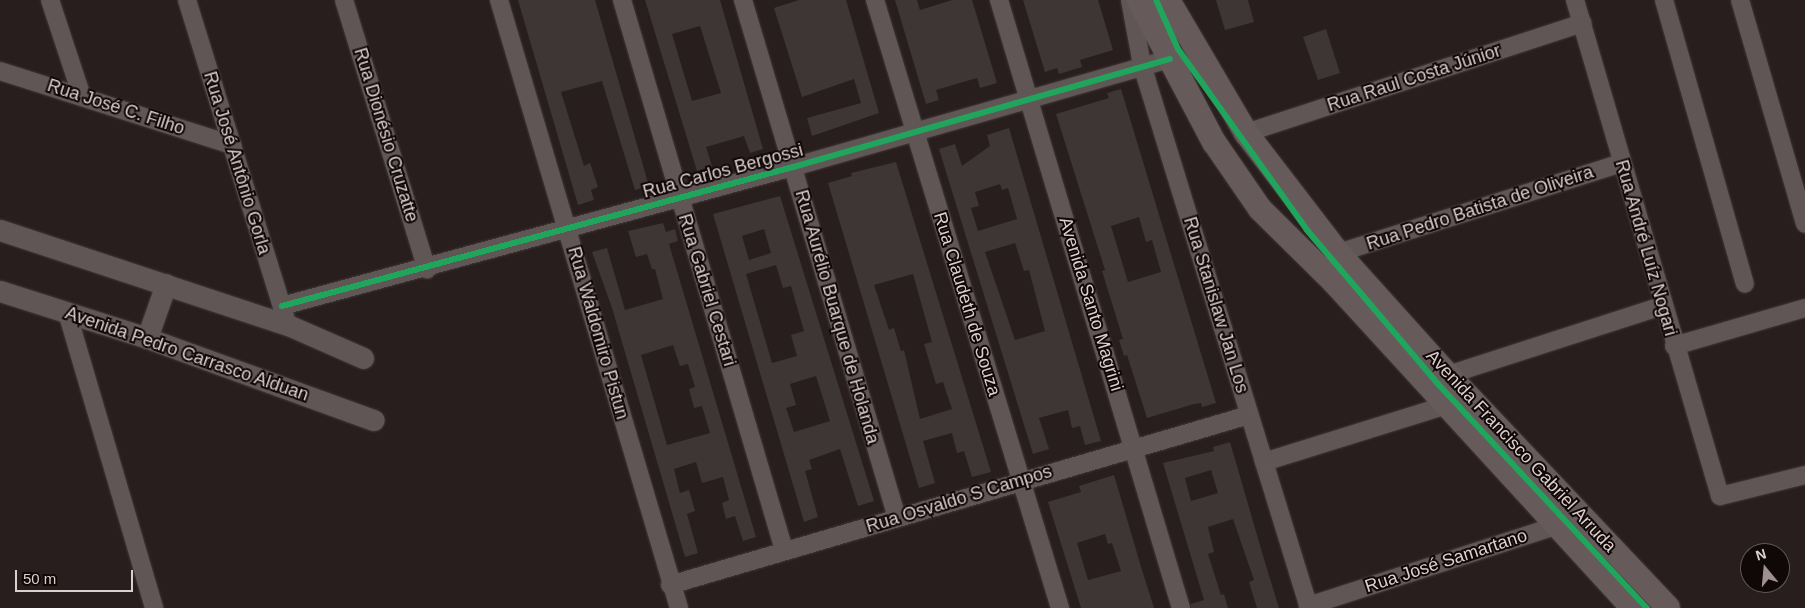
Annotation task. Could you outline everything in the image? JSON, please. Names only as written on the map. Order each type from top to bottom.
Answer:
[{"type":"main road","name":"Avenida Francisco Gabriel Arruda","points":[[1139,0],[1214,142],[1260,209],[1334,282],[1444,406],[1633,608]]},
{"type":"main road","name":"Avenida Francisco Gabriel Arruda","points":[[1168,0],[1246,133],[1290,194],[1338,253],[1448,375],[1668,608]]},
{"type":"street","points":[[50,0],[81,94]]},
{"type":"street","name":"Rua José Antônio Gorla","points":[[187,0],[285,316]]},
{"type":"street","name":"Rua Dionésio Cruzatte","points":[[344,0],[427,269]]},
{"type":"street","name":"Rua Waldomiro Pistun","points":[[499,0],[568,229],[670,585],[679,608]]},
{"type":"street","name":"Rua Gabriel Cestari","points":[[622,0],[784,550]]},
{"type":"street","name":"Rua Aurélio Buarque de Holanda","points":[[743,0],[897,518]]},
{"type":"street","name":"Rua Claudeth de Souza","points":[[875,0],[1060,608]]},
{"type":"street","name":"Avenida Santo Magrini","points":[[999,0],[1030,97],[1181,608]]},
{"type":"street","name":"Rua Stanislaw Jan Los","points":[[1130,0],[1142,65],[1308,607]]},
{"type":"street","name":"Rua André Luíz Nogari","points":[[1575,0],[1662,306],[1720,496],[1805,475]]},
{"type":"street","points":[[1664,0],[1745,284]]},
{"type":"street","points":[[1740,0],[1805,224]]},
{"type":"street","name":"Rua Raul Costa Júnior","points":[[1246,133],[1582,23]]},
{"type":"street","name":"Rua Carlos Bergossi","points":[[285,316],[427,269],[793,167],[1142,65],[1170,59]]},
{"type":"street","name":"Rua José C. Filho","points":[[0,71],[81,94],[232,145]]},
{"type":"street","name":"Rua Pedro Batista de Oliveira","points":[[1338,253],[1622,163]]},
{"type":"street","points":[[0,230],[166,284],[285,316],[363,358]]},
{"type":"street","points":[[147,338],[166,284]]},
{"type":"street","name":"Avenida Pedro Carrasco Alduan","points":[[0,291],[147,338],[374,420]]},
{"type":"street","points":[[1448,375],[1662,306]]},
{"type":"street","points":[[1674,346],[1805,308]]},
{"type":"street","points":[[67,312],[154,608]]},
{"type":"street","points":[[1264,462],[1444,406]]},
{"type":"street","name":"Rua Osvaldo S Campos","points":[[670,585],[1249,414]]},
{"type":"street","name":"Rua José Samartano","points":[[1308,607],[1556,526]]},
{"type":"building","points":[[518,0],[595,0],[649,186],[635,190],[602,81],[561,92],[584,166],[590,163],[598,187],[591,190],[594,200],[578,205]]},
{"type":"building","points":[[645,0],[720,0],[763,149],[750,153],[744,136],[706,147],[712,166],[697,171]],"holes":[[[700,26],[721,93],[692,101],[672,34]]]},
{"type":"building","points":[[799,0],[846,0],[879,113],[812,136],[807,118],[861,103],[854,79],[802,97],[774,8]]},
{"type":"building","points":[[895,0],[917,0],[920,10],[952,0],[972,0],[997,83],[980,88],[977,78],[936,90],[939,100],[926,104]]},
{"type":"building","points":[[1023,0],[1098,0],[1113,50],[1080,60],[1082,67],[1059,74],[1057,68],[1045,72]]},
{"type":"building","points":[[1216,0],[1248,0],[1254,22],[1225,30]]},
{"type":"building","points":[[1326,29],[1340,73],[1318,80],[1303,37]]},
{"type":"building","points":[[1121,89],[1216,403],[1202,407],[1201,403],[1194,404],[1147,418],[1127,355],[1124,356],[1119,340],[1123,339],[1102,271],[1105,270],[1056,114],[1109,98],[1107,93]],"holes":[[[1139,217],[1146,242],[1152,240],[1161,272],[1128,282],[1111,226]]]},
{"type":"building","points":[[1009,128],[1101,441],[1085,445],[1080,426],[1072,428],[1068,410],[1039,418],[1049,449],[1033,454],[939,149],[955,144],[962,166],[990,146],[987,135]],"holes":[[[1000,184],[1002,190],[1008,188],[1017,219],[978,231],[971,208],[979,206],[975,192]],[[1015,243],[1024,271],[1029,270],[1045,331],[1015,340],[985,252]]]},
{"type":"building","points":[[896,162],[991,472],[972,477],[964,451],[957,453],[952,433],[923,441],[935,483],[919,488],[828,183],[852,176],[851,173]],"holes":[[[913,274],[932,342],[924,344],[936,384],[943,382],[952,409],[920,419],[904,350],[901,351],[894,328],[889,330],[874,285]]]},
{"type":"building","points":[[780,196],[874,501],[858,506],[840,449],[809,460],[812,469],[805,471],[818,517],[804,522],[713,214]],"holes":[[[764,229],[771,253],[749,260],[742,236]],[[776,265],[783,288],[791,286],[804,331],[791,335],[797,356],[772,363],[746,274]],[[816,376],[830,421],[794,432],[786,408],[796,405],[790,384]]]},
{"type":"building","points":[[663,223],[666,232],[675,229],[678,241],[669,244],[756,537],[743,541],[735,516],[726,519],[722,503],[729,500],[723,477],[702,483],[696,462],[674,469],[680,493],[689,490],[695,511],[687,514],[698,553],[685,557],[612,308],[592,252],[607,248],[625,310],[663,299],[655,269],[652,269],[647,254],[636,257],[628,231]],"holes":[[[673,345],[680,366],[688,364],[695,387],[689,389],[694,408],[702,406],[710,433],[667,445],[641,355]]]},
{"type":"building","points":[[1230,442],[1279,608],[1257,608],[1249,582],[1254,580],[1233,519],[1208,527],[1214,552],[1208,554],[1221,595],[1224,594],[1228,608],[1191,608],[1191,604],[1204,600],[1163,463],[1214,451],[1213,447]],"holes":[[[1211,470],[1218,493],[1191,501],[1185,478]]]},
{"type":"building","points":[[1114,475],[1154,608],[1081,608],[1048,502],[1081,492],[1079,486]],"holes":[[[1105,534],[1108,544],[1112,543],[1121,571],[1088,580],[1077,543]]]},
{"type":"cycle path","points":[[1156,0],[1178,49],[1307,230],[1437,383],[1647,608]]},
{"type":"cycle path","points":[[282,306],[793,167],[1170,59]]}]
